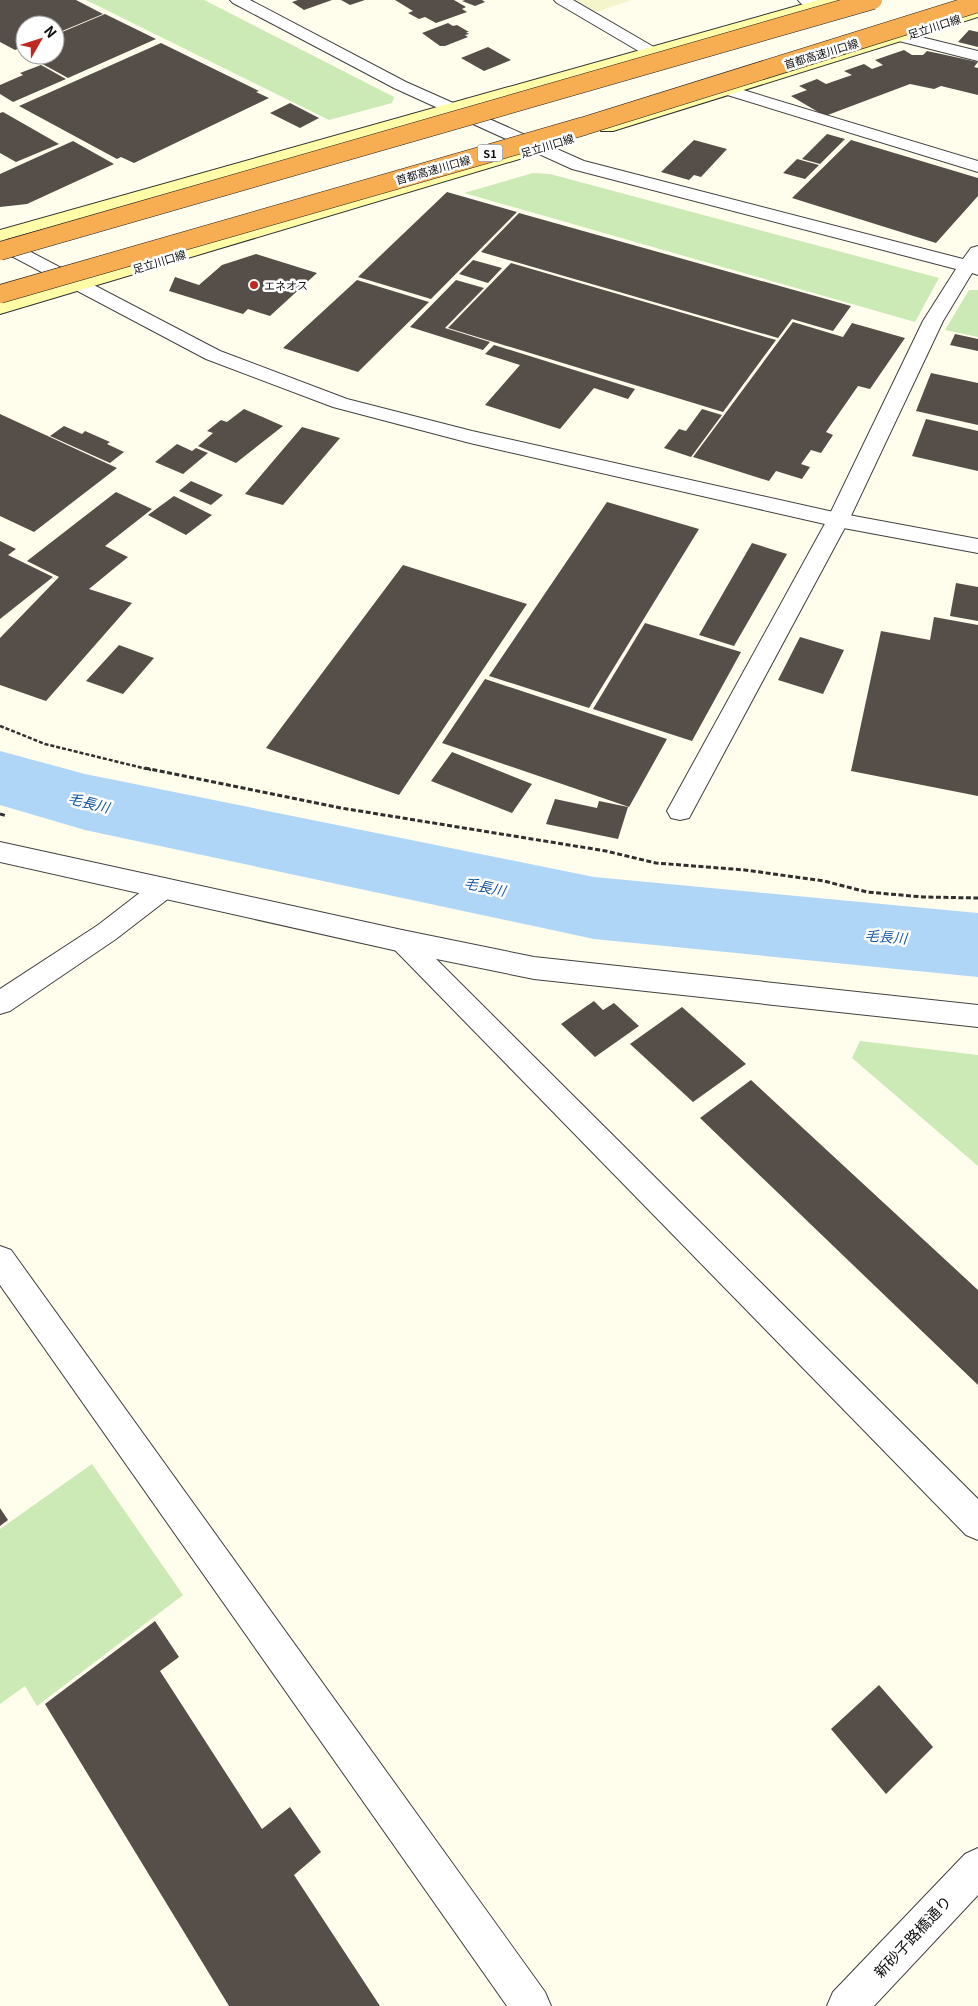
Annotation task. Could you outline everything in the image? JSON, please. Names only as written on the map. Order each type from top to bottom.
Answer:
[{"type":"highway","points":[[0,251],[873,0]]},
{"type":"highway","points":[[717,67],[945,0]]},
{"type":"highway","name":"首都高速川口線","points":[[0,294],[584,126],[978,3]]},
{"type":"highway","points":[[483,137],[529,123]]},
{"type":"highway","points":[[0,282],[390,165]]},
{"type":"main road","points":[[0,236],[653,53],[811,3],[834,0]]},
{"type":"main road","name":"足立川口線","points":[[0,308],[730,91],[978,12]]},
{"type":"street","points":[[238,0],[400,85],[578,164],[974,262],[933,321],[838,520],[680,811]]},
{"type":"street","points":[[562,0],[653,53]]},
{"type":"street","points":[[901,38],[978,56]]},
{"type":"street","points":[[730,91],[978,167]]},
{"type":"street","points":[[0,243],[213,355],[340,403],[470,437],[838,520],[978,546]]},
{"type":"street","points":[[0,852],[402,941],[534,968],[978,1016]]},
{"type":"street","points":[[0,1003],[107,932],[164,888]]},
{"type":"street","points":[[402,941],[978,1522]]},
{"type":"street","points":[[0,1260],[531,2006]]},
{"type":"street","name":"新砂子路橋通り","points":[[847,2006],[978,1867]]},
{"type":"path","points":[[0,726],[45,744],[122,764],[341,808],[606,851],[656,863],[745,870],[824,881],[867,892],[923,897],[978,898]]},
{"type":"path","points":[[0,814],[8,817]]},
{"type":"green space","points":[[86,0],[204,0],[394,97],[392,103],[329,120]]},
{"type":"green space","points":[[576,0],[631,0],[596,12]]},
{"type":"green space","points":[[533,173],[550,174],[939,278],[915,322],[464,193]]},
{"type":"green space","points":[[969,290],[978,290],[978,337],[945,330]]},
{"type":"green space","points":[[860,1041],[978,1055],[978,1166],[852,1058]]},
{"type":"green space","points":[[92,1464],[183,1595],[37,1706],[25,1686],[0,1704],[0,1529]]},
{"type":"building","points":[[0,0],[76,0],[103,14],[65,30],[65,15],[15,15],[15,50],[0,42]]},
{"type":"building","points":[[298,0],[332,0],[304,10],[292,2]]},
{"type":"building","points":[[341,0],[365,0],[350,5]]},
{"type":"building","points":[[395,0],[454,0],[466,7],[462,9],[467,12],[436,23],[425,17],[419,19],[408,13],[413,11]]},
{"type":"building","points":[[482,0],[485,2],[475,6],[462,1]]},
{"type":"building","points":[[105,14],[156,39],[68,78],[44,65],[65,65],[65,31]]},
{"type":"building","points":[[448,23],[453,26],[457,25],[469,32],[466,32],[469,34],[465,35],[468,37],[445,46],[440,46],[422,33]]},
{"type":"building","points":[[969,30],[978,32],[978,47],[958,42]]},
{"type":"building","points":[[161,43],[259,91],[256,92],[269,98],[134,163],[121,157],[117,159],[19,106]]},
{"type":"building","points":[[488,47],[511,60],[484,71],[461,58]]},
{"type":"building","points":[[904,50],[912,55],[923,55],[927,51],[978,62],[974,67],[978,68],[978,95],[941,86],[934,89],[910,84],[825,116],[791,96],[807,90],[799,86],[817,79],[826,84],[852,75],[844,71],[864,64],[872,69],[883,65],[875,60]]},
{"type":"building","points":[[41,65],[66,79],[13,102],[0,94],[0,85],[23,75],[20,73]]},
{"type":"building","points":[[290,103],[319,118],[300,128],[270,113]]},
{"type":"building","points":[[3,112],[59,144],[16,162],[0,153],[0,113]]},
{"type":"building","points":[[827,134],[845,139],[820,164],[802,159]]},
{"type":"building","points":[[694,140],[727,149],[701,177],[694,175],[689,180],[661,172]]},
{"type":"building","points":[[851,140],[978,178],[978,196],[936,243],[792,198]]},
{"type":"building","points":[[73,141],[114,164],[27,204],[0,207],[0,174]]},
{"type":"building","points":[[797,159],[819,165],[805,179],[783,173]]},
{"type":"building","points":[[447,192],[517,212],[431,299],[358,277]]},
{"type":"building","points":[[519,213],[851,306],[833,331],[792,319],[778,338],[481,252]]},
{"type":"building","points":[[256,254],[317,273],[270,316],[248,309],[243,314],[169,291],[175,277],[199,285],[222,265]]},
{"type":"building","points":[[473,260],[502,268],[488,283],[459,274]]},
{"type":"building","points":[[511,263],[776,340],[723,412],[448,328]]},
{"type":"building","points":[[357,280],[429,302],[358,372],[283,348]]},
{"type":"building","points":[[456,280],[484,288],[445,328],[490,342],[483,350],[410,327]]},
{"type":"building","points":[[793,322],[843,337],[852,323],[905,338],[870,389],[858,386],[826,432],[833,435],[821,453],[811,450],[801,464],[810,467],[802,479],[776,471],[769,481],[693,457]]},
{"type":"building","points":[[955,334],[978,339],[978,351],[950,345]]},
{"type":"building","points":[[494,345],[635,389],[628,399],[594,388],[560,429],[485,405],[520,365],[485,354]]},
{"type":"building","points":[[931,373],[978,383],[978,425],[916,411]]},
{"type":"building","points":[[244,409],[283,426],[236,463],[198,446],[213,433],[207,431],[221,420],[227,422]]},
{"type":"building","points":[[702,409],[722,415],[691,457],[664,448],[679,429],[686,431]]},
{"type":"building","points":[[0,414],[117,468],[34,532],[0,516]]},
{"type":"building","points":[[926,419],[978,431],[978,471],[912,456]]},
{"type":"building","points":[[64,426],[82,434],[85,431],[110,442],[107,444],[124,452],[110,463],[50,436]]},
{"type":"building","points":[[302,427],[340,438],[283,505],[245,494]]},
{"type":"building","points":[[177,444],[192,451],[196,448],[208,453],[183,474],[155,462]]},
{"type":"building","points":[[191,481],[223,495],[211,505],[179,491]]},
{"type":"building","points":[[116,492],[152,509],[105,546],[128,557],[89,589],[132,603],[46,701],[0,685],[0,638],[59,577],[27,561]]},
{"type":"building","points":[[174,496],[212,515],[186,535],[148,515]]},
{"type":"building","points":[[607,502],[699,529],[589,708],[489,676]]},
{"type":"building","points":[[0,541],[16,549],[8,555],[53,577],[0,619]]},
{"type":"building","points":[[752,543],[787,554],[734,646],[699,635]]},
{"type":"building","points":[[403,565],[527,604],[399,795],[266,748]]},
{"type":"building","points":[[956,583],[978,587],[978,621],[950,616]]},
{"type":"building","points":[[934,617],[978,625],[978,796],[851,771],[881,631],[930,640]]},
{"type":"building","points":[[645,623],[741,652],[692,741],[593,709]]},
{"type":"building","points":[[800,637],[844,650],[823,694],[778,680]]},
{"type":"building","points":[[119,645],[154,658],[123,694],[86,681]]},
{"type":"building","points":[[485,679],[667,739],[629,807],[442,743]]},
{"type":"building","points":[[452,752],[532,784],[512,813],[431,781]]},
{"type":"building","points":[[555,799],[597,808],[599,801],[628,807],[618,839],[546,824]]},
{"type":"building","points":[[594,1001],[603,1010],[614,1003],[639,1026],[595,1057],[561,1024]]},
{"type":"building","points":[[682,1007],[746,1064],[693,1102],[630,1044]]},
{"type":"building","points":[[751,1080],[978,1290],[978,1385],[700,1118]]},
{"type":"building","points":[[0,1508],[8,1520],[0,1526]]},
{"type":"building","points":[[155,1621],[179,1657],[160,1671],[262,1829],[290,1807],[321,1852],[294,1875],[380,2006],[229,2006],[45,1704]]},
{"type":"building","points":[[879,1685],[933,1747],[886,1794],[831,1729]]},
{"type":"waterway","name":"毛長川","points":[[0,778],[85,802],[594,908],[978,945]]},
{"type":"place","name":"エネオス","points":[[254,285]]}]
